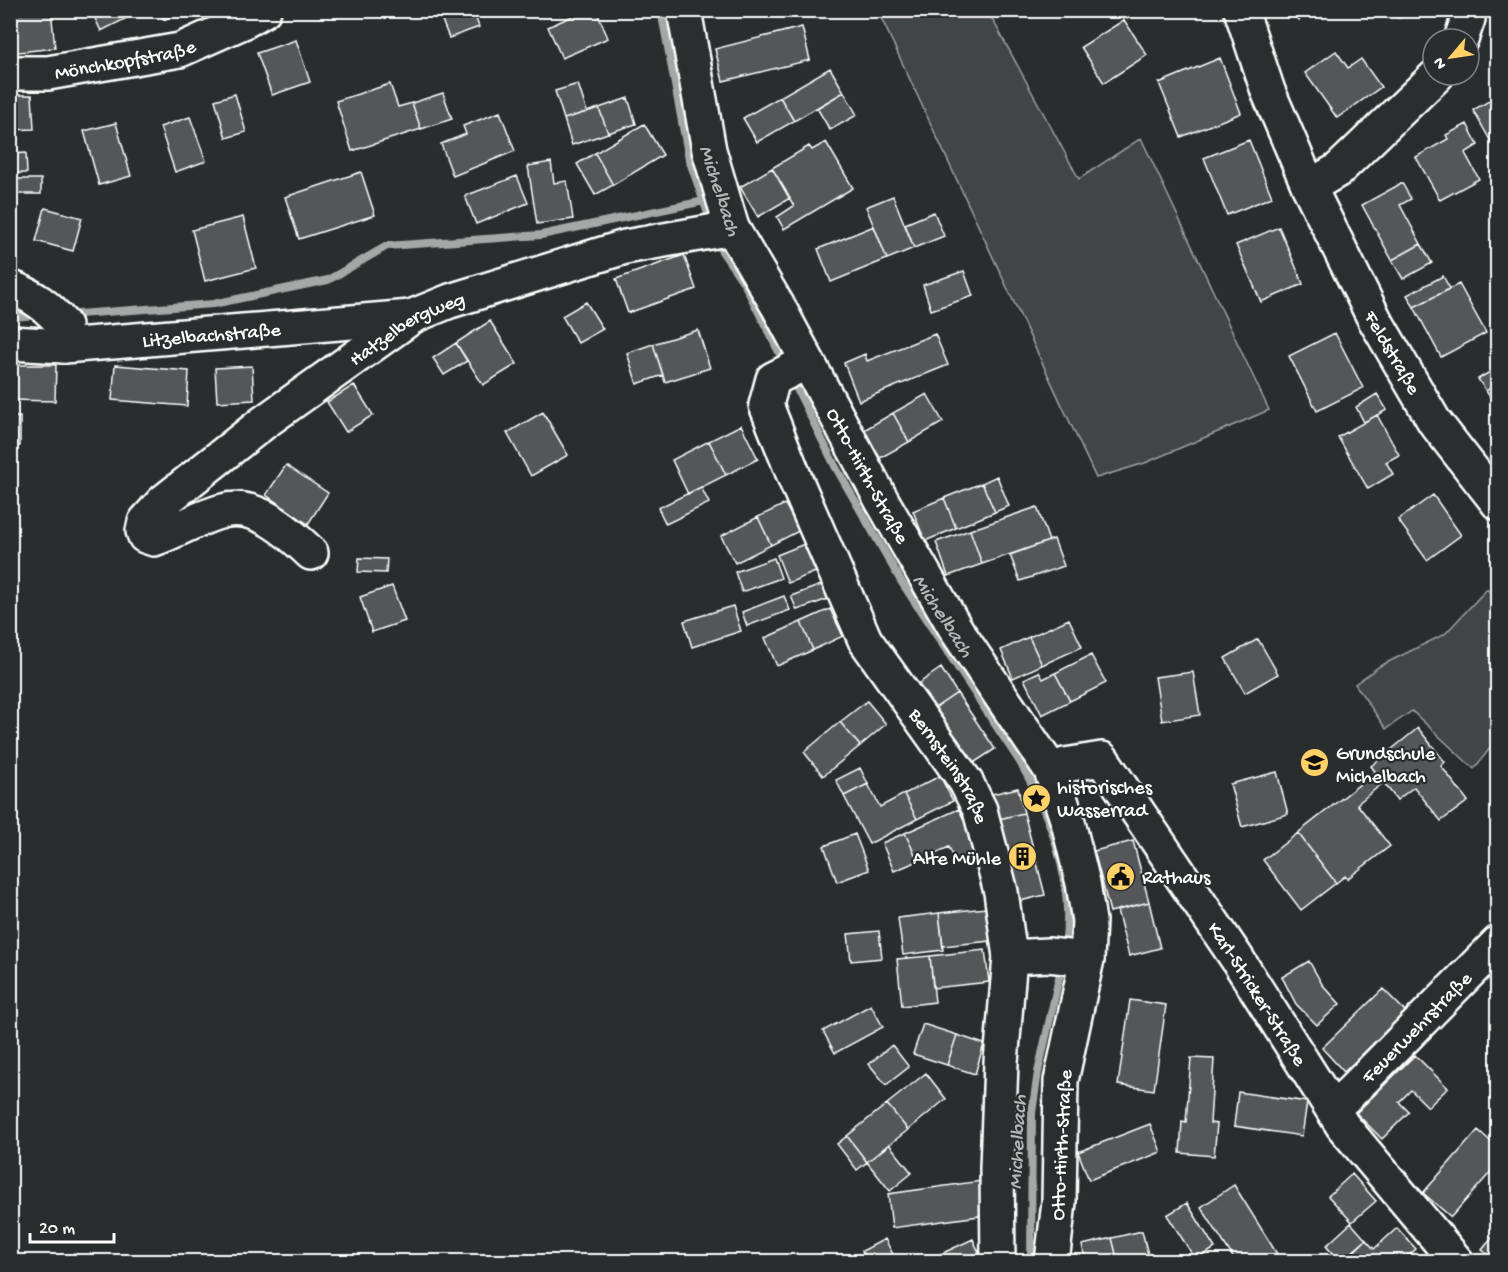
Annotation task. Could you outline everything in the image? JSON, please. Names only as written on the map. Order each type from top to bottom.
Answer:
[{"type":"street","name":"Mönchkopfstraße","points":[[10,73],[48,73],[180,50],[243,22],[264,10]]},
{"type":"street","name":"Otto-Hirth-Straße","points":[[684,10],[709,150],[720,231],[779,308],[792,370],[881,499],[957,632],[1051,770],[1068,822],[1083,883],[1089,921],[1070,957],[1061,1082],[1059,1202],[1052,1262]]},
{"type":"street","name":"Feldstraße","points":[[1241,10],[1268,91],[1309,187],[1374,318],[1434,422],[1497,503]]},
{"type":"street","points":[[1309,187],[1338,170],[1424,87]]},
{"type":"street","name":"Hatzelbergweg","points":[[311,553],[273,520],[240,511],[225,510],[154,539],[145,536],[143,531],[145,522],[163,502],[263,423],[413,316],[450,301],[625,247],[720,231]]},
{"type":"street","points":[[10,287],[32,296],[59,326]]},
{"type":"street","name":"Litzelbachstraße","points":[[10,343],[59,326],[413,316]]},
{"type":"street","name":"Bernsteinstraße","points":[[792,370],[766,405],[796,481],[865,640],[966,782],[980,810],[1001,892],[1010,957],[1001,1062],[997,1168],[998,1262]]},
{"type":"street","name":"Karl-Stricker-Straße","points":[[1051,770],[1065,765],[1102,759],[1236,957],[1343,1126],[1457,1262]]},
{"type":"street","name":"Feuerwehrstraße","points":[[1332,1108],[1348,1095],[1497,943]]},
{"type":"street","points":[[1010,957],[1070,957]]},
{"type":"shaded area","points":[[878,11],[988,11],[1079,179],[1141,138],[1269,410],[1145,463],[1096,478]]},
{"type":"shaded area","points":[[1487,589],[1497,601],[1497,739],[1474,769],[1412,711],[1386,729],[1355,684],[1380,666],[1445,634]]},
{"type":"building","points":[[51,10],[55,48],[10,53],[10,15]]},
{"type":"building","points":[[91,10],[131,10],[133,15],[101,31]]},
{"type":"building","points":[[159,10],[182,10],[164,20]]},
{"type":"building","points":[[438,10],[473,10],[479,27],[449,38]]},
{"type":"building","points":[[586,10],[596,10],[608,38],[562,58],[548,27]]},
{"type":"building","points":[[1292,10],[1313,10],[1299,20]]},
{"type":"building","points":[[1394,10],[1410,10],[1399,18]]},
{"type":"building","points":[[1124,20],[1147,55],[1104,83],[1081,47]]},
{"type":"building","points":[[802,27],[810,60],[723,81],[715,49]]},
{"type":"building","points":[[296,40],[310,82],[272,95],[257,53]]},
{"type":"building","points":[[1336,51],[1348,68],[1361,59],[1381,87],[1337,118],[1305,73]]},
{"type":"building","points":[[1220,58],[1241,113],[1181,137],[1159,83]]},
{"type":"building","points":[[830,68],[844,92],[794,121],[780,97]]},
{"type":"building","points":[[390,84],[398,107],[412,103],[421,129],[352,151],[336,101]]},
{"type":"building","points":[[578,84],[587,112],[564,119],[555,91]]},
{"type":"building","points":[[844,92],[857,115],[830,130],[817,108]]},
{"type":"building","points":[[443,93],[452,119],[421,129],[412,103]]},
{"type":"building","points":[[235,94],[246,132],[226,138],[215,100]]},
{"type":"building","points":[[10,95],[32,95],[34,129],[10,130]]},
{"type":"building","points":[[1498,96],[1498,154],[1473,110]]},
{"type":"building","points":[[780,97],[794,121],[757,142],[743,118]]},
{"type":"building","points":[[628,98],[636,124],[608,133],[599,108]]},
{"type":"building","points":[[599,108],[608,133],[572,145],[564,119]]},
{"type":"building","points":[[500,112],[515,151],[453,176],[441,144],[466,134],[463,126]]},
{"type":"building","points":[[190,117],[206,161],[175,172],[160,127]]},
{"type":"building","points":[[116,123],[131,176],[99,185],[84,131]]},
{"type":"building","points":[[644,124],[663,155],[613,185],[595,153]]},
{"type":"building","points":[[1467,124],[1478,145],[1465,153],[1479,179],[1440,200],[1416,157],[1448,139],[1446,135]]},
{"type":"building","points":[[1249,140],[1272,197],[1227,215],[1204,158]]},
{"type":"building","points":[[826,142],[853,188],[784,229],[777,217],[794,206],[772,168],[809,146],[812,150]]},
{"type":"building","points":[[26,153],[27,173],[10,173],[10,154]]},
{"type":"building","points":[[595,153],[613,185],[595,195],[577,164]]},
{"type":"building","points":[[551,162],[554,183],[567,181],[573,219],[537,224],[528,166]]},
{"type":"building","points":[[772,168],[790,198],[758,217],[740,187]]},
{"type":"building","points":[[361,172],[375,215],[299,239],[285,197]]},
{"type":"building","points":[[517,176],[528,203],[476,224],[465,196]]},
{"type":"building","points":[[10,179],[41,179],[41,194],[10,194]]},
{"type":"building","points":[[1402,183],[1411,199],[1400,205],[1421,244],[1392,260],[1362,205]]},
{"type":"building","points":[[893,196],[914,248],[887,259],[866,207]]},
{"type":"building","points":[[10,199],[16,199],[18,229],[10,230]]},
{"type":"building","points":[[45,208],[82,218],[73,251],[36,241]]},
{"type":"building","points":[[934,212],[944,236],[914,248],[905,224]]},
{"type":"building","points":[[243,217],[256,268],[205,281],[192,230]]},
{"type":"building","points":[[874,226],[887,259],[831,282],[818,249]]},
{"type":"building","points":[[1279,227],[1303,284],[1261,302],[1236,245]]},
{"type":"building","points":[[1421,244],[1432,263],[1403,279],[1392,260]]},
{"type":"building","points":[[684,255],[696,289],[628,313],[616,279]]},
{"type":"building","points":[[964,271],[973,296],[931,310],[923,285]]},
{"type":"building","points":[[1443,276],[1450,289],[1414,307],[1407,295]]},
{"type":"building","points":[[1459,284],[1486,333],[1441,357],[1414,307]]},
{"type":"building","points":[[586,302],[603,329],[578,343],[562,316]]},
{"type":"building","points":[[490,321],[517,364],[483,385],[456,343]]},
{"type":"building","points":[[698,330],[710,368],[665,382],[653,344]]},
{"type":"building","points":[[1335,333],[1363,388],[1317,411],[1289,356]]},
{"type":"building","points":[[935,334],[948,365],[859,401],[844,363],[865,354],[867,361]]},
{"type":"building","points":[[456,343],[467,361],[444,375],[433,358]]},
{"type":"building","points":[[653,344],[663,375],[637,384],[627,353]]},
{"type":"building","points":[[10,365],[56,365],[55,401],[10,400]]},
{"type":"building","points":[[115,365],[189,371],[187,406],[112,400]]},
{"type":"building","points":[[252,366],[254,400],[217,402],[215,368]]},
{"type":"building","points":[[1498,367],[1498,383],[1486,391],[1478,379]]},
{"type":"building","points":[[1498,383],[1498,409],[1486,391]]},
{"type":"building","points":[[354,385],[373,415],[346,432],[327,402]]},
{"type":"building","points":[[927,394],[943,422],[909,442],[893,413]]},
{"type":"building","points":[[1377,394],[1387,410],[1364,422],[1356,407]]},
{"type":"building","points":[[543,412],[568,455],[531,476],[507,433]]},
{"type":"building","points":[[893,413],[909,442],[880,458],[864,430]]},
{"type":"building","points":[[1377,415],[1399,455],[1386,462],[1393,474],[1368,489],[1338,437]]},
{"type":"building","points":[[10,417],[20,417],[20,446],[10,446]]},
{"type":"building","points":[[741,425],[758,459],[726,475],[709,441]]},
{"type":"building","points":[[709,441],[726,475],[688,494],[672,460]]},
{"type":"building","points":[[286,465],[328,493],[308,524],[266,495]]},
{"type":"building","points":[[997,476],[1009,506],[995,512],[982,483]]},
{"type":"building","points":[[982,483],[995,512],[956,528],[944,498]]},
{"type":"building","points":[[701,487],[709,503],[666,524],[658,508]]},
{"type":"building","points":[[1433,495],[1461,535],[1427,560],[1398,520]]},
{"type":"building","points":[[944,498],[956,528],[925,541],[913,511]]},
{"type":"building","points":[[785,504],[799,531],[771,545],[758,517]]},
{"type":"building","points":[[1037,507],[1049,541],[982,564],[970,530]]},
{"type":"building","points":[[758,517],[771,545],[735,563],[721,536]]},
{"type":"building","points":[[970,530],[982,564],[948,576],[936,542]]},
{"type":"building","points":[[1054,539],[1064,566],[1020,581],[1010,555]]},
{"type":"building","points":[[812,541],[823,569],[788,583],[777,555]]},
{"type":"building","points":[[359,558],[387,559],[386,573],[358,572]]},
{"type":"building","points":[[774,558],[781,578],[742,592],[735,572]]},
{"type":"building","points":[[824,584],[828,599],[797,610],[791,596]]},
{"type":"building","points":[[392,586],[405,621],[372,632],[360,597]]},
{"type":"building","points":[[784,596],[790,610],[747,626],[742,612]]},
{"type":"building","points":[[733,606],[741,631],[692,647],[684,621]]},
{"type":"building","points":[[830,609],[843,636],[813,650],[801,622]]},
{"type":"building","points":[[1069,619],[1082,647],[1042,665],[1029,637]]},
{"type":"building","points":[[801,622],[813,650],[777,666],[765,638]]},
{"type":"building","points":[[1029,637],[1042,665],[1013,678],[1001,650]]},
{"type":"building","points":[[1258,639],[1278,674],[1245,693],[1225,658]]},
{"type":"building","points":[[1091,655],[1106,683],[1070,701],[1055,673]]},
{"type":"building","points":[[941,668],[957,693],[932,710],[915,686]]},
{"type":"building","points":[[1039,672],[1043,679],[1055,673],[1070,701],[1042,715],[1024,679]]},
{"type":"building","points":[[1193,672],[1200,715],[1162,721],[1155,677]]},
{"type":"building","points":[[957,693],[995,749],[969,766],[932,710]]},
{"type":"building","points":[[867,701],[886,724],[860,746],[840,722]]},
{"type":"building","points":[[840,722],[860,746],[823,776],[804,752]]},
{"type":"building","points":[[1418,728],[1445,762],[1441,766],[1468,801],[1441,821],[1414,787],[1397,800],[1371,766]]},
{"type":"building","points":[[860,768],[868,784],[844,796],[836,780]]},
{"type":"building","points":[[1277,772],[1288,814],[1242,827],[1230,784]]},
{"type":"building","points":[[1374,773],[1383,783],[1357,804],[1390,846],[1347,879],[1345,876],[1336,883],[1298,833]]},
{"type":"building","points":[[940,776],[953,801],[917,819],[904,794]]},
{"type":"building","points":[[868,784],[880,807],[904,794],[917,819],[869,844],[844,796]]},
{"type":"building","points":[[1018,788],[1024,813],[999,819],[992,794]]},
{"type":"building","points":[[959,809],[979,854],[956,863],[949,847],[918,861],[905,833]]},
{"type":"building","name":"Alte Mühle","points":[[1024,813],[1045,895],[1020,901],[999,819]]},
{"type":"building","points":[[905,833],[918,861],[894,871],[882,843]]},
{"type":"building","points":[[1298,833],[1336,883],[1301,910],[1263,860]]},
{"type":"building","points":[[855,834],[869,870],[837,882],[824,846]]},
{"type":"building","name":"Rathaus","points":[[1133,841],[1149,902],[1110,912],[1094,851]]},
{"type":"building","points":[[1149,902],[1160,948],[1129,956],[1117,910]]},
{"type":"building","points":[[986,908],[990,941],[943,946],[939,913]]},
{"type":"building","points":[[939,913],[943,950],[903,955],[898,918]]},
{"type":"building","points":[[879,931],[882,958],[851,961],[848,934]]},
{"type":"building","points":[[985,950],[989,982],[933,988],[930,956]]},
{"type":"building","points":[[930,956],[935,1002],[902,1006],[897,959]]},
{"type":"building","points":[[1309,961],[1322,984],[1340,1004],[1317,1025],[1296,1004],[1282,977]]},
{"type":"building","points":[[1383,989],[1406,1012],[1344,1072],[1322,1048]]},
{"type":"building","points":[[1130,1000],[1166,1005],[1154,1090],[1118,1085]]},
{"type":"building","points":[[871,1005],[883,1027],[835,1053],[823,1031]]},
{"type":"building","points":[[923,1024],[957,1035],[947,1065],[913,1054]]},
{"type":"building","points":[[957,1035],[984,1044],[975,1074],[947,1065]]},
{"type":"building","points":[[892,1045],[909,1067],[886,1085],[869,1064]]},
{"type":"building","points":[[1415,1055],[1448,1088],[1428,1107],[1411,1090],[1399,1102],[1409,1112],[1382,1139],[1356,1113]]},
{"type":"building","points":[[1191,1058],[1214,1059],[1210,1123],[1217,1124],[1214,1156],[1180,1153],[1182,1121],[1186,1122]]},
{"type":"building","points":[[926,1073],[946,1099],[908,1130],[887,1104]]},
{"type":"building","points":[[1238,1092],[1307,1102],[1302,1136],[1234,1126]]},
{"type":"building","points":[[887,1104],[908,1130],[867,1162],[847,1136]]},
{"type":"building","points":[[1150,1124],[1161,1152],[1089,1180],[1078,1152]]},
{"type":"building","points":[[1478,1130],[1498,1148],[1498,1164],[1451,1217],[1423,1193]]},
{"type":"building","points":[[847,1136],[867,1162],[857,1170],[837,1144]]},
{"type":"building","points":[[889,1144],[912,1173],[890,1191],[867,1162]]},
{"type":"building","points":[[1352,1174],[1376,1201],[1352,1222],[1328,1196]]},
{"type":"building","points":[[981,1181],[986,1215],[892,1228],[888,1194]]},
{"type":"building","points":[[1234,1185],[1282,1262],[1236,1262],[1201,1207]]},
{"type":"building","points":[[1187,1203],[1215,1248],[1196,1260],[1167,1215]]},
{"type":"building","points":[[1351,1223],[1366,1240],[1343,1262],[1340,1262],[1326,1246]]},
{"type":"building","points":[[1397,1228],[1416,1249],[1402,1262],[1359,1262],[1351,1253],[1366,1240],[1374,1249]]},
{"type":"building","points":[[1498,1230],[1498,1262],[1497,1262],[1482,1250]]},
{"type":"building","points":[[1142,1231],[1150,1262],[1118,1262],[1112,1238]]},
{"type":"building","points":[[1112,1238],[1118,1262],[1086,1262],[1082,1245]]},
{"type":"building","points":[[885,1239],[897,1262],[868,1262],[862,1251]]},
{"type":"building","points":[[973,1239],[983,1262],[931,1262],[930,1259]]},
{"type":"waterway","name":"Michelbach","points":[[661,10],[689,159],[712,225]]},
{"type":"waterway","points":[[65,315],[213,304],[328,280],[387,246],[541,235],[704,201]]},
{"type":"waterway","name":"Michelbach","points":[[716,238],[719,247],[744,283],[786,366]]},
{"type":"waterway","points":[[10,317],[40,315]]},
{"type":"waterway","name":"Michelbach","points":[[791,377],[835,466],[901,581],[1020,762],[1032,784],[1051,829],[1064,878],[1067,902],[1064,952]]},
{"type":"waterway","name":"Michelbach","points":[[1031,1262],[1032,1113],[1038,1072],[1062,964]]},
{"type":"place","name":"Grundschule Michelbach","points":[[1315,763]]},
{"type":"place","name":"historisches Wasserrad","points":[[1036,798]]},
{"type":"place","name":"Alte Mühle","points":[[1022,857]]},
{"type":"place","name":"Rathaus","points":[[1121,876]]}]
